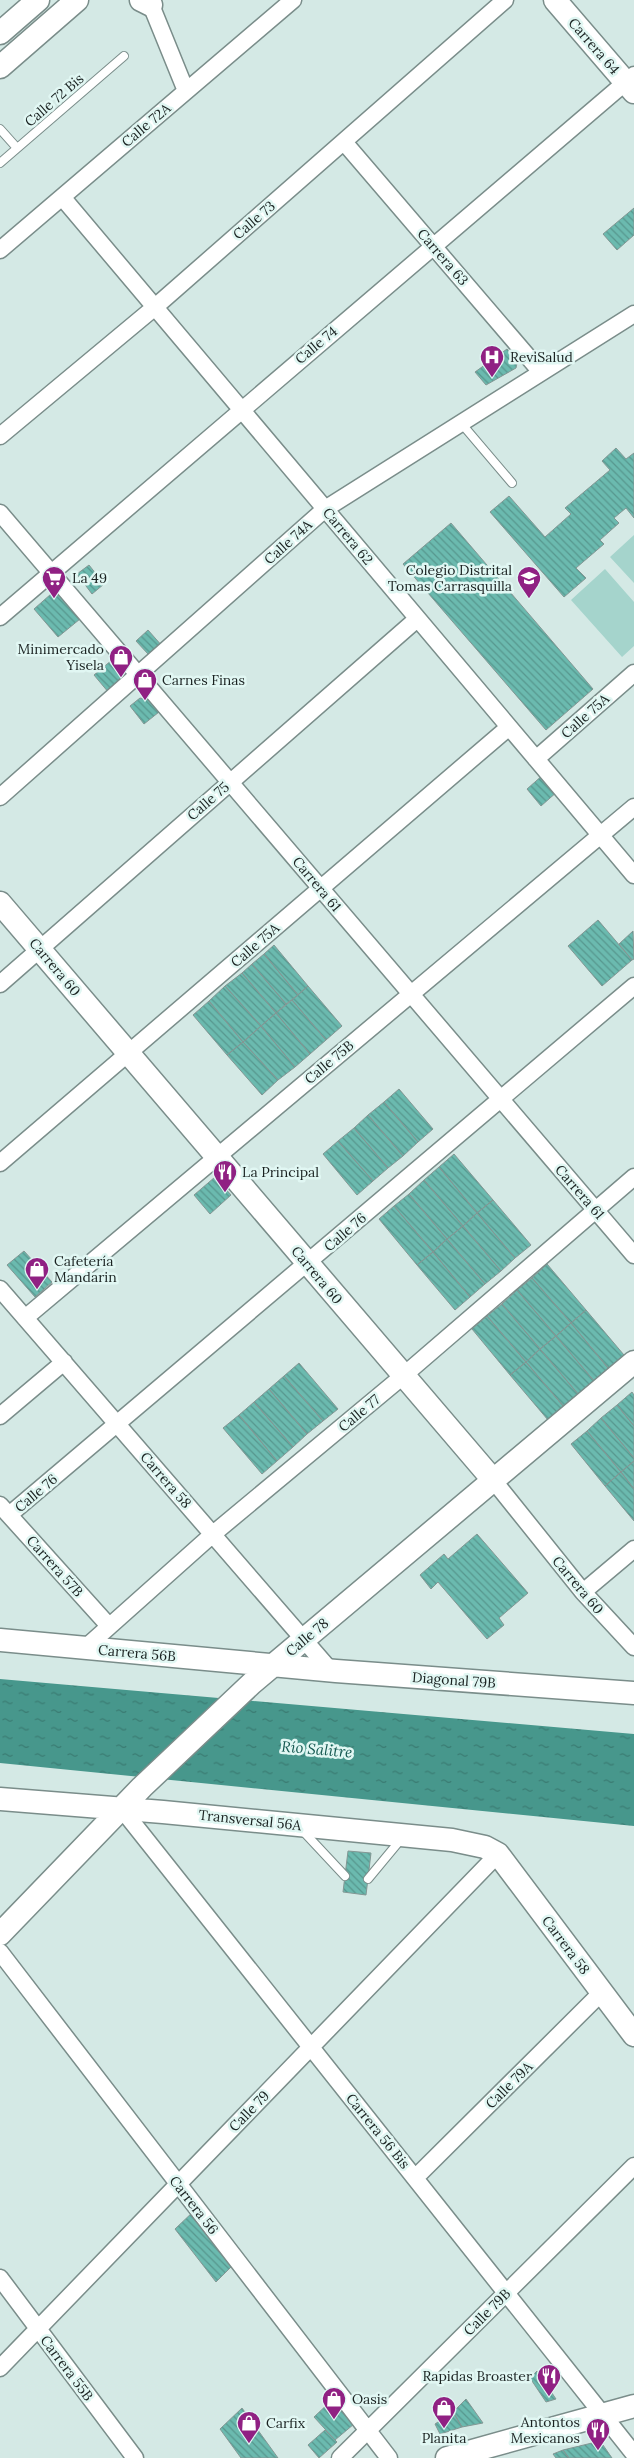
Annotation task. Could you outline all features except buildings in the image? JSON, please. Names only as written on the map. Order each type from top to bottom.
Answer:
[{"type":"street","points":[[0,33],[38,0]]},
{"type":"street","points":[[0,67],[77,0]]},
{"type":"street","name":"Calle 72A","points":[[0,250],[293,0]]},
{"type":"street","name":"Calle 73","points":[[0,436],[154,307],[505,0]]},
{"type":"street","name":"Carrera 64","points":[[555,0],[631,84]]},
{"type":"street","points":[[147,2],[186,91]]},
{"type":"street","name":"Calle 74","points":[[0,617],[433,245],[631,84]]},
{"type":"street","name":"Carrera 63","points":[[344,142],[541,372]]},
{"type":"street","name":"Carrera 62","points":[[62,198],[634,875]]},
{"type":"street","name":"Calle 74A","points":[[0,797],[325,509],[634,314]]},
{"type":"street","name":"Carrera 61","points":[[0,513],[634,1255]]},
{"type":"street","name":"Calle 75","points":[[0,984],[417,619]]},
{"type":"street","name":"Calle 75A","points":[[536,759],[634,673]]},
{"type":"street","name":"Calle 75A","points":[[0,1163],[509,727]]},
{"type":"street","name":"Calle 75B","points":[[25,1318],[634,807]]},
{"type":"street","name":"Carrera 60","points":[[0,903],[494,1482],[583,1592],[634,1647]]},
{"type":"street","name":"Calle 76","points":[[5,1510],[117,1424],[634,986]]},
{"type":"street","name":"Calle 77","points":[[84,1649],[213,1534],[403,1376],[634,1177]]},
{"type":"street","name":"Carrera 58","points":[[0,1289],[331,1671]]},
{"type":"street","points":[[0,1416],[64,1362]]},
{"type":"street","name":"Calle 78","points":[[0,1934],[142,1787],[252,1683],[494,1482],[634,1362]]},
{"type":"street","name":"Carrera 57B","points":[[5,1510],[109,1626]]},
{"type":"street","points":[[583,1592],[634,1549]]},
{"type":"street","name":"Carrera 56B","points":[[0,1640],[274,1665]]},
{"type":"street","name":"Diagonal 79B","points":[[274,1665],[634,1694]]},
{"type":"street","name":"Transversal 56A","points":[[0,1798],[404,1836],[472,1844],[485,1847],[498,1854]]},
{"type":"street","name":"Carrera 56 Bis","points":[[121,1808],[634,2454]]},
{"type":"street","name":"Carrera 58","points":[[498,1854],[634,2035]]},
{"type":"street","name":"Calle 79","points":[[0,2368],[498,1854]]},
{"type":"street","name":"Carrera 56","points":[[0,1952],[389,2458]]},
{"type":"street","name":"Calle 79A","points":[[415,2178],[602,1992]]},
{"type":"street","name":"Calle 79B","points":[[340,2458],[634,2166]]},
{"type":"street","name":"Carrera 55B","points":[[0,2278],[134,2458]]},
{"type":"street","points":[[447,2458],[634,2406]]},
{"type":"lane","name":"Calle 72 Bis","points":[[0,163],[124,56]]},
{"type":"lane","points":[[0,129],[17,148]]},
{"type":"lane","points":[[461,422],[512,483]]},
{"type":"lane","points":[[297,1825],[346,1876]]},
{"type":"lane","points":[[368,1879],[404,1836]]},
{"type":"shaded area","points":[[634,535],[634,583],[610,557]]},
{"type":"shaded area","points":[[605,569],[634,602],[634,646],[622,657],[571,600]]},
{"type":"water","name":"Río Salitre","points":[[0,1679],[634,1734],[634,1826],[0,1763]]},
{"type":"place","name":"ReviSalud","points":[[492,378]]},
{"type":"place","name":"La 49","points":[[54,599]]},
{"type":"place","name":"Colegio Distrital Tomas Carrasquilla","points":[[529,599]]},
{"type":"place","name":"Minimercado Yisela","points":[[121,678]]},
{"type":"place","name":"Carnes Finas","points":[[145,701]]},
{"type":"place","name":"La Principal","points":[[225,1193]]},
{"type":"place","name":"Cafetería Mandarin","points":[[37,1290]]},
{"type":"place","name":"Rapidas Broaster","points":[[549,2397]]},
{"type":"place","name":"Oasis","points":[[334,2420]]},
{"type":"place","name":"Planita","points":[[444,2429]]},
{"type":"place","name":"Carfix","points":[[249,2444]]},
{"type":"place","name":"Antontos Mexicanos","points":[[598,2451]]}]
